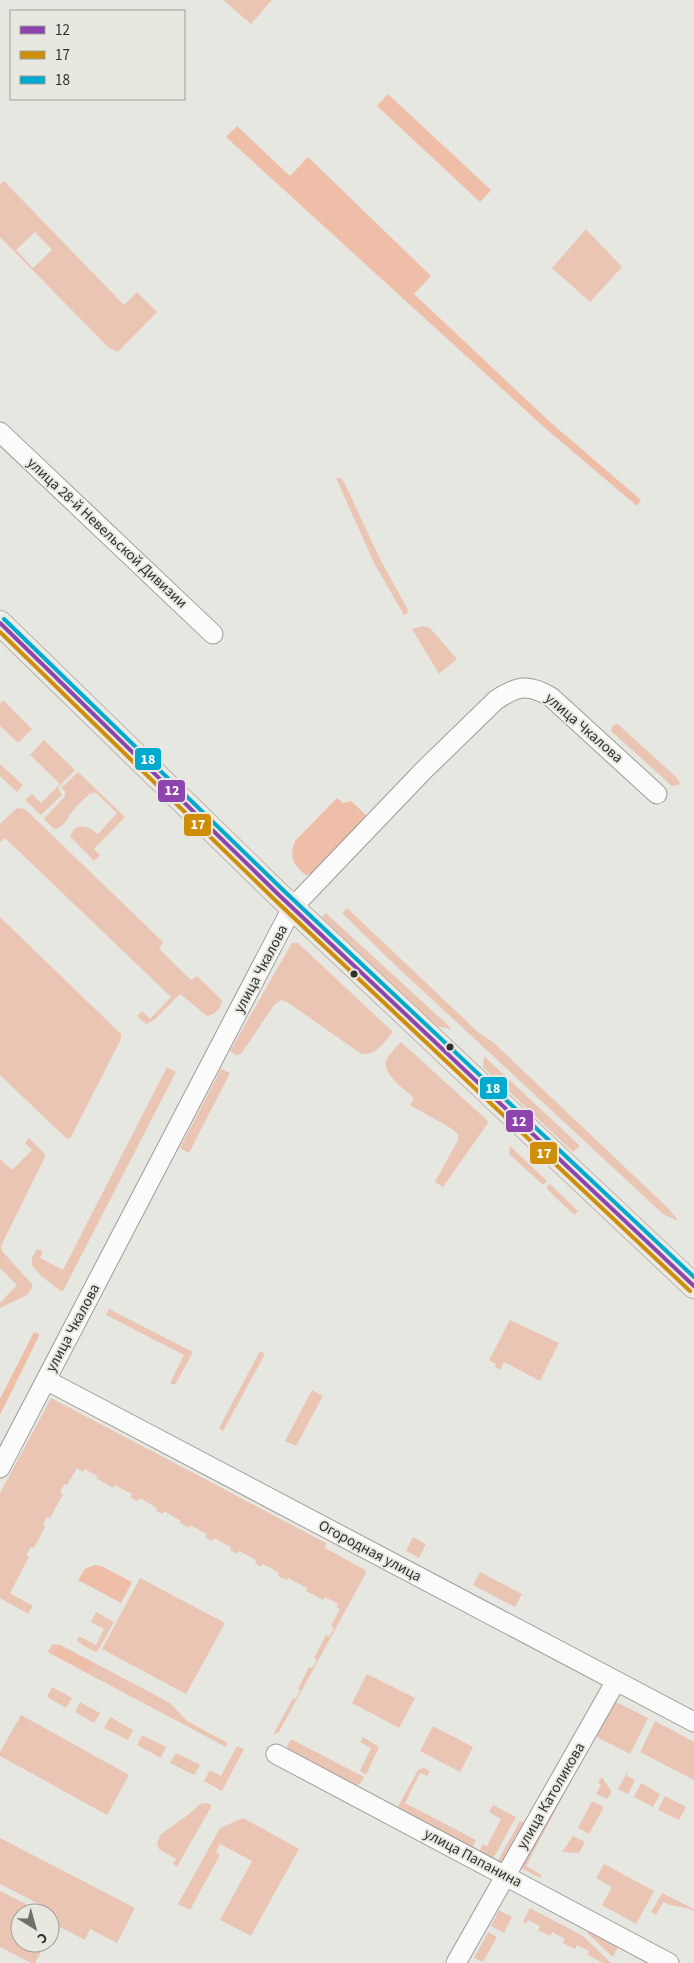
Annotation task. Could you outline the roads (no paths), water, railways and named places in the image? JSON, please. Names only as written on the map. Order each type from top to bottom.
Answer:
[{"type":"main road","points":[[0,622],[292,908],[694,1286]]},
{"type":"street","name":"улица 28-й Невельской Дивизии","points":[[0,432],[213,634]]},
{"type":"street","name":"улица Чкалова","points":[[0,1468],[292,908],[471,723],[496,700],[510,691],[525,687],[535,688],[551,697],[657,794]]},
{"type":"street","name":"Огородная улица","points":[[46,1380],[694,1722]]},
{"type":"street","name":"улица Католикова","points":[[456,1963],[616,1681]]},
{"type":"street","name":"улица Папанина","points":[[276,1754],[669,1963]]}]
